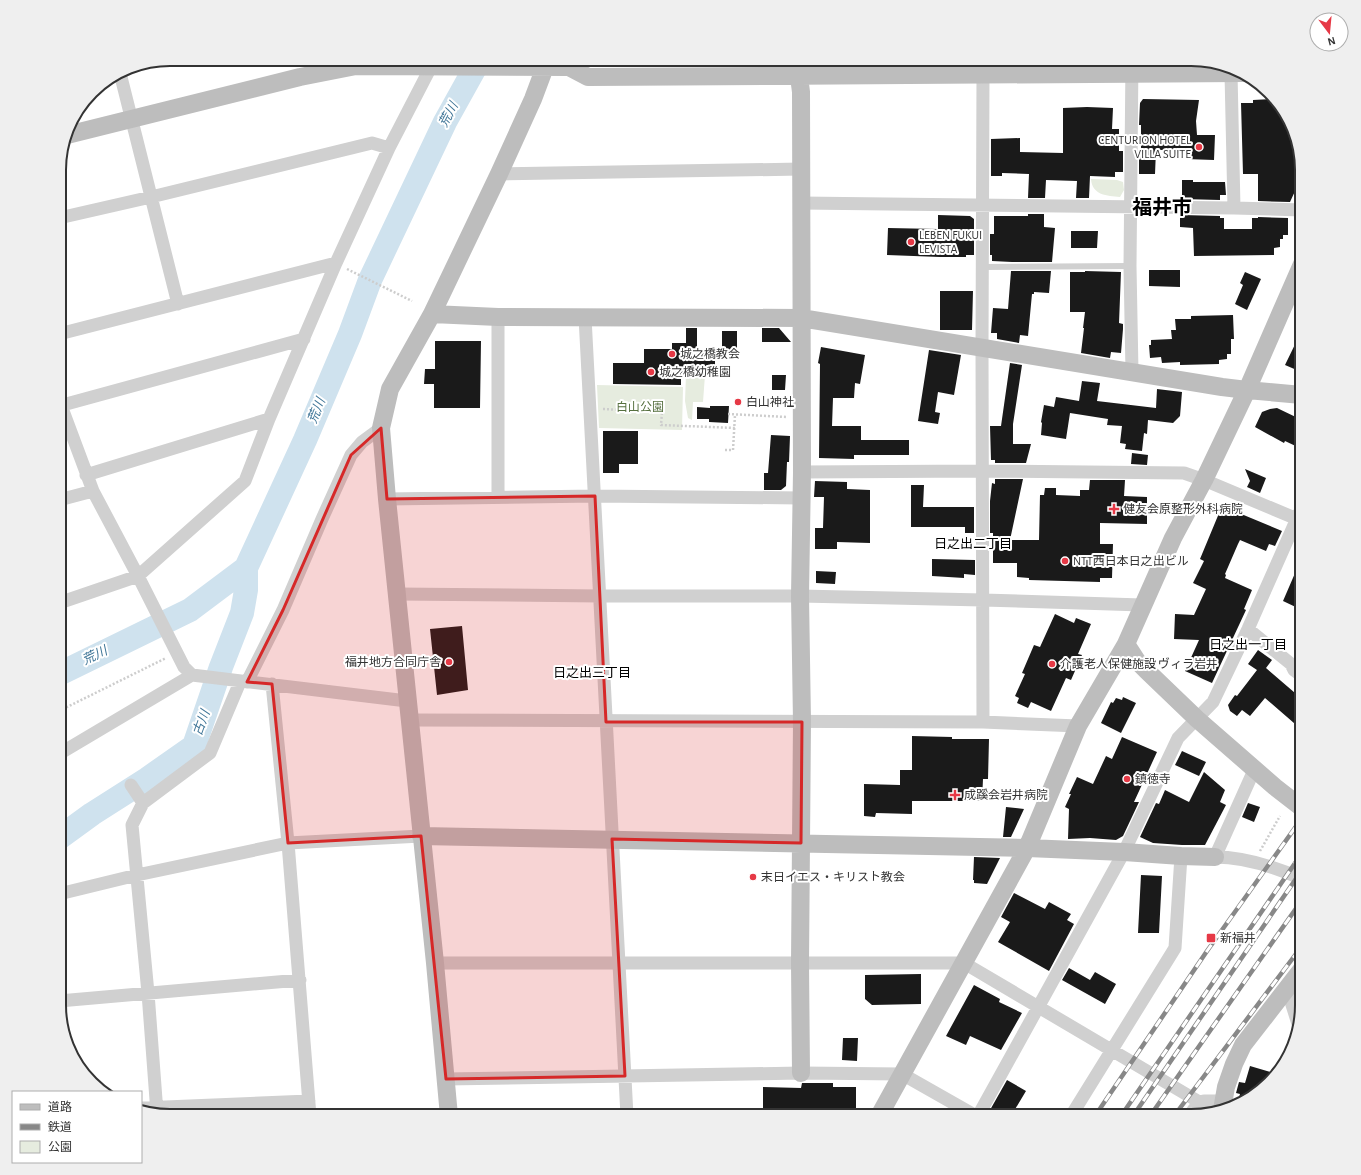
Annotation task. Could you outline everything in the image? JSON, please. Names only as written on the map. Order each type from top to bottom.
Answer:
[{"type":"street","points":[[73,133],[300,77],[336,66]]},
{"type":"street","points":[[356,66],[375,66]]},
{"type":"street","points":[[66,601],[138,576],[245,481],[269,419],[390,148],[433,66]]},
{"type":"street","points":[[485,66],[552,66]]},
{"type":"street","points":[[578,66],[588,77],[799,75],[983,67],[1132,67],[1219,70]]},
{"type":"street","points":[[795,66],[799,75],[801,92],[801,1073]]},
{"type":"street","points":[[448,1109],[435,963],[420,836],[397,594],[386,499],[381,428],[390,389],[432,314],[499,174],[533,99],[545,67]]},
{"type":"street","points":[[983,67],[982,471],[984,722]]},
{"type":"street","points":[[1132,67],[1130,266],[1132,372]]},
{"type":"street","points":[[1234,208],[1236,77]]},
{"type":"street","points":[[121,78],[178,304]]},
{"type":"street","points":[[66,216],[151,198],[372,143],[390,148]]},
{"type":"street","points":[[499,174],[801,169]]},
{"type":"street","points":[[801,203],[1295,210]]},
{"type":"street","points":[[66,332],[339,265]]},
{"type":"street","points":[[883,1109],[1027,848],[1078,726],[1126,644],[1173,538],[1204,480],[1247,390],[1295,280]]},
{"type":"street","points":[[432,314],[498,317],[801,318],[1247,390],[1295,394]]},
{"type":"street","points":[[498,317],[498,497]]},
{"type":"street","points":[[585,317],[627,1109]]},
{"type":"street","points":[[66,402],[304,339]]},
{"type":"street","points":[[86,476],[269,419]]},
{"type":"street","points":[[66,421],[93,491],[184,668],[198,676],[407,701]]},
{"type":"street","points":[[156,1108],[148,993],[132,825],[141,800],[210,754],[239,681],[283,610],[322,519],[352,455],[362,442],[381,428]]},
{"type":"street","points":[[802,472],[982,471],[1184,473],[1295,514]]},
{"type":"street","points":[[66,498],[93,491]]},
{"type":"street","points":[[386,499],[595,496],[801,498]]},
{"type":"street","points":[[981,1109],[1039,1008],[1124,852],[1178,738],[1213,702],[1295,527]]},
{"type":"street","points":[[397,594],[800,596],[1142,605]]},
{"type":"street","points":[[1248,629],[1291,664],[1295,671]]},
{"type":"street","points":[[1126,644],[1131,653],[1142,666],[1197,719],[1255,768],[1275,788],[1295,799]]},
{"type":"street","points":[[66,750],[198,676]]},
{"type":"street","points":[[272,684],[288,843],[310,1109]]},
{"type":"street","points":[[409,720],[606,722],[984,722],[1078,726]]},
{"type":"street","points":[[1215,857],[1255,768]]},
{"type":"street","points":[[131,784],[141,800]]},
{"type":"street","points":[[66,892],[137,875],[288,843],[420,836],[1027,848],[1124,852],[1181,856],[1230,857],[1254,862],[1295,876]]},
{"type":"street","points":[[1075,1109],[1175,948],[1181,856]]},
{"type":"street","points":[[435,963],[964,963],[1201,1103]]},
{"type":"street","points":[[1223,1103],[1226,1087],[1234,1064],[1243,1045],[1295,979]]},
{"type":"street","points":[[66,1000],[300,980]]},
{"type":"street","points":[[1287,990],[1295,1014]]},
{"type":"street","points":[[446,1079],[801,1073],[902,1074],[964,1109]]},
{"type":"street","points":[[1195,1109],[1201,1103],[1209,1100],[1220,1104]]},
{"type":"street","points":[[173,1109],[309,1101]]},
{"type":"lane","points":[[982,267],[1130,266]]},
{"type":"path","points":[[339,265],[412,301]]},
{"type":"path","points":[[590,408],[662,412],[661,425],[735,428]]},
{"type":"path","points":[[728,414],[801,418]]},
{"type":"path","points":[[725,450],[734,450],[735,415]]},
{"type":"path","points":[[66,708],[177,653]]},
{"type":"path","points":[[1254,862],[1280,816]]},
{"type":"highlighted area","points":[[381,428],[387,499],[595,496],[606,722],[802,722],[801,843],[612,839],[625,1076],[446,1079],[421,836],[288,843],[272,684],[247,682],[283,610],[351,455]]},
{"type":"green space","points":[[1091,179],[1117,180],[1123,182],[1124,190],[1120,197],[1101,194],[1094,188]]},
{"type":"green space","points":[[686,375],[705,375],[703,402],[693,402],[692,420],[688,418],[685,401]]},
{"type":"green space","name":"白山公園","points":[[597,385],[683,387],[682,430],[599,428]]},
{"type":"building","points":[[1143,99],[1199,100],[1196,121],[1197,135],[1215,135],[1214,160],[1185,159],[1185,150],[1156,150],[1155,174],[1139,174],[1139,152],[1141,151],[1141,125],[1139,125],[1140,103]]},
{"type":"building","points":[[1266,99],[1281,118],[1287,130],[1295,163],[1295,191],[1290,202],[1258,201],[1258,174],[1243,174],[1241,103],[1253,103],[1253,100]]},
{"type":"building","points":[[1063,108],[1113,108],[1112,129],[1119,129],[1119,151],[1123,151],[1123,172],[1115,172],[1115,177],[1090,176],[1089,198],[1076,198],[1077,181],[1046,180],[1045,198],[1028,198],[1029,174],[1002,173],[1002,176],[991,176],[991,139],[1020,138],[1020,152],[1063,153]]},
{"type":"building","points":[[1182,180],[1193,180],[1193,182],[1225,182],[1226,195],[1220,195],[1220,200],[1182,199]]},
{"type":"building","points":[[1028,214],[1044,214],[1044,227],[1055,228],[1052,262],[992,261],[992,255],[990,255],[990,234],[994,234],[994,216],[1028,216]]},
{"type":"building","points":[[938,215],[970,216],[974,219],[974,255],[966,255],[966,257],[940,257],[887,255],[888,228],[938,229]]},
{"type":"building","points":[[1182,215],[1220,216],[1220,218],[1224,218],[1224,229],[1252,229],[1252,218],[1288,218],[1288,235],[1283,235],[1283,239],[1280,239],[1280,247],[1274,248],[1274,255],[1194,256],[1193,228],[1180,227],[1180,217],[1182,217]]},
{"type":"building","points":[[1071,231],[1098,231],[1097,248],[1071,248]]},
{"type":"building","points":[[1149,270],[1180,270],[1180,287],[1149,286]]},
{"type":"building","points":[[1011,271],[1051,271],[1049,293],[1034,292],[1034,294],[1032,294],[1028,336],[1020,335],[1019,343],[997,339],[997,333],[991,333],[993,308],[1008,309]]},
{"type":"building","points":[[1070,272],[1121,272],[1119,323],[1123,324],[1123,329],[1121,353],[1111,352],[1110,358],[1081,353],[1085,312],[1070,312]]},
{"type":"building","points":[[1245,272],[1261,279],[1247,310],[1235,304],[1243,285],[1240,283]]},
{"type":"building","points":[[940,291],[973,291],[972,330],[940,330]]},
{"type":"building","points":[[1233,315],[1234,339],[1231,339],[1231,354],[1227,354],[1227,359],[1219,360],[1219,364],[1180,365],[1180,362],[1162,363],[1161,357],[1150,358],[1149,345],[1151,345],[1151,340],[1172,339],[1171,330],[1176,330],[1175,319],[1191,319],[1191,316]]},
{"type":"building","points":[[686,328],[697,328],[697,349],[715,349],[715,372],[695,371],[695,373],[681,373],[681,385],[613,384],[613,363],[644,363],[644,349],[672,349],[672,343],[686,343]]},
{"type":"building","points":[[762,328],[779,328],[791,342],[762,342]]},
{"type":"building","points":[[722,331],[737,331],[737,351],[722,351]]},
{"type":"building","points":[[435,341],[481,341],[480,408],[434,408],[434,384],[424,384],[425,369],[435,369]]},
{"type":"building","points":[[1295,344],[1295,369],[1285,365]]},
{"type":"building","points":[[821,347],[865,355],[860,384],[855,383],[854,398],[833,398],[832,426],[861,426],[861,440],[909,440],[909,455],[854,455],[854,459],[819,458],[820,364],[818,363]]},
{"type":"building","points":[[929,350],[961,355],[954,395],[938,392],[935,412],[940,413],[938,424],[918,421]]},
{"type":"building","points":[[1010,363],[1022,365],[1013,424],[1013,444],[1031,444],[1026,463],[995,463],[995,460],[991,460],[990,426],[1001,426]]},
{"type":"building","points":[[772,375],[786,375],[785,390],[772,390]]},
{"type":"building","points":[[1082,381],[1100,383],[1097,401],[1156,408],[1157,389],[1182,392],[1180,416],[1173,423],[1148,420],[1147,434],[1144,433],[1142,451],[1125,449],[1126,444],[1120,443],[1122,426],[1107,425],[1108,419],[1070,413],[1066,439],[1041,435],[1041,422],[1044,405],[1054,407],[1056,397],[1079,401]]},
{"type":"building","points":[[710,406],[729,406],[728,423],[709,422],[709,419],[697,419],[697,407],[710,408]]},
{"type":"building","points":[[1277,408],[1295,417],[1295,446],[1285,441],[1284,443],[1255,427],[1262,412]]},
{"type":"building","points":[[603,431],[638,431],[638,464],[619,464],[619,473],[603,473]]},
{"type":"building","points":[[771,435],[790,436],[786,486],[781,490],[764,490],[764,473],[768,473]]},
{"type":"building","points":[[1132,453],[1148,455],[1147,465],[1131,464]]},
{"type":"building","points":[[1245,469],[1266,478],[1260,493],[1247,487],[1250,481]]},
{"type":"building","points":[[995,479],[1023,479],[1010,540],[1039,540],[1040,495],[1044,495],[1045,488],[1056,488],[1056,495],[1080,496],[1080,490],[1089,490],[1090,480],[1125,480],[1124,496],[1147,497],[1147,524],[1100,523],[1100,544],[1113,544],[1112,578],[1100,578],[1100,582],[1029,580],[1029,578],[1017,577],[1017,563],[993,563],[993,533],[990,533],[990,501],[992,483],[995,484]]},
{"type":"building","points":[[815,481],[847,482],[847,489],[870,490],[870,543],[837,542],[837,549],[815,549],[815,528],[823,528],[824,497],[814,497]]},
{"type":"building","points":[[911,485],[924,485],[923,507],[974,507],[974,533],[965,533],[965,527],[911,527]]},
{"type":"building","points":[[1222,506],[1282,531],[1275,546],[1269,544],[1266,551],[1240,540],[1238,544],[1225,574],[1225,578],[1252,590],[1244,609],[1246,610],[1212,683],[1185,671],[1199,640],[1174,639],[1175,614],[1194,615],[1206,589],[1193,583],[1204,561],[1200,559]]},
{"type":"building","points":[[932,559],[975,560],[975,575],[964,574],[964,578],[932,576]]},
{"type":"building","points":[[816,571],[836,572],[835,584],[816,583]]},
{"type":"building","points":[[1295,573],[1295,607],[1283,601]]},
{"type":"building","name":"介護老人保健施設 ヴィラ岩井","points":[[1055,614],[1074,623],[1076,618],[1091,624],[1078,654],[1082,655],[1071,680],[1066,678],[1051,711],[1031,702],[1028,708],[1017,703],[1019,698],[1015,696],[1025,674],[1022,673],[1034,645],[1040,647]]},
{"type":"building","points":[[462,626],[468,690],[437,695],[430,629]]},
{"type":"building","points":[[1258,650],[1272,660],[1266,668],[1295,693],[1295,724],[1265,698],[1250,716],[1242,710],[1237,716],[1230,711],[1228,705],[1257,670],[1248,664]]},
{"type":"building","points":[[1123,697],[1136,703],[1121,733],[1101,723],[1111,702],[1113,703],[1116,698],[1122,700]]},
{"type":"building","points":[[912,736],[952,737],[952,739],[989,739],[988,779],[983,779],[982,801],[912,801],[912,814],[876,813],[875,817],[864,816],[864,784],[900,785],[900,770],[912,770]]},
{"type":"building","points":[[1122,737],[1157,752],[1134,802],[1139,802],[1123,836],[1116,840],[1090,838],[1068,839],[1069,809],[1065,807],[1077,777],[1093,784],[1106,756],[1112,759]]},
{"type":"building","points":[[1182,751],[1206,762],[1199,776],[1175,765]]},
{"type":"building","points":[[1204,772],[1225,790],[1220,802],[1226,805],[1205,845],[1153,843],[1140,837],[1156,803],[1159,804],[1165,790],[1189,802]]},
{"type":"building","points":[[1248,803],[1260,807],[1254,822],[1242,817]]},
{"type":"building","points":[[1006,807],[1024,809],[1011,837],[1003,837]]},
{"type":"building","points":[[974,857],[1000,858],[987,884],[974,883]]},
{"type":"building","points":[[1141,875],[1162,876],[1159,933],[1138,933]]},
{"type":"building","points":[[1014,893],[1045,909],[1049,902],[1071,914],[1067,920],[1074,924],[1049,971],[998,942],[1010,922],[1001,917]]},
{"type":"building","points":[[1069,968],[1090,980],[1095,972],[1116,984],[1105,1004],[1062,980]]},
{"type":"building","points":[[921,974],[921,1004],[872,1005],[865,999],[865,975]]},
{"type":"building","points":[[974,985],[1000,999],[999,1002],[1022,1013],[1001,1050],[970,1036],[966,1045],[946,1036]]},
{"type":"building","points":[[843,1038],[858,1038],[857,1061],[842,1060]]},
{"type":"building","points":[[1250,1066],[1270,1072],[1259,1083],[1239,1097],[1240,1094],[1236,1093],[1239,1082],[1245,1083]]},
{"type":"building","points":[[1007,1080],[1026,1091],[1015,1109],[991,1109]]},
{"type":"building","points":[[802,1083],[833,1083],[833,1087],[856,1087],[856,1109],[763,1109],[763,1087],[801,1088]]},
{"type":"waterway","name":"荒川","points":[[66,671],[190,610],[246,568],[305,440],[350,334],[370,280],[445,122],[476,66]]},
{"type":"waterway","name":"古川","points":[[66,833],[194,746],[221,667],[242,613],[246,590],[246,568]]},
{"type":"railway","points":[[1100,1109],[1207,951],[1295,828]]},
{"type":"railway","points":[[1126,1109],[1295,863]]},
{"type":"railway","points":[[1138,1109],[1295,880]]},
{"type":"railway","points":[[1155,1109],[1295,910]]},
{"type":"railway","points":[[1179,1109],[1295,955]]},
{"type":"place","name":"CENTURION HOTEL VILLA SUITE","points":[[1199,147]]},
{"type":"place","name":"LEBEN FUKUI LEVISTA","points":[[911,242]]},
{"type":"place","name":"城之橋教会","points":[[672,354]]},
{"type":"place","name":"城之橋幼稚園","points":[[651,372]]},
{"type":"place","name":"白山神社","points":[[738,402]]},
{"type":"place","name":"健友会原整形外科病院","points":[[1114,509]]},
{"type":"place","name":"NTT西日本日之出ビル","points":[[1065,561]]},
{"type":"place","name":"福井地方合同庁舎","points":[[449,662]]},
{"type":"place","name":"介護老人保健施設 ヴィラ岩井","points":[[1052,664]]},
{"type":"place","name":"鎮徳寺","points":[[1127,779]]},
{"type":"place","name":"成蹊会岩井病院","points":[[955,795]]},
{"type":"place","name":"末日イエス・キリスト教会","points":[[753,877]]},
{"type":"place","name":"新福井","points":[[1211,938]]},
{"type":"district","name":"福井市","points":[[1162,208]]},
{"type":"district","name":"日之出二丁目","points":[[973,544]]},
{"type":"district","name":"日之出一丁目","points":[[1248,645]]},
{"type":"district","name":"日之出三丁目","points":[[592,673]]}]
